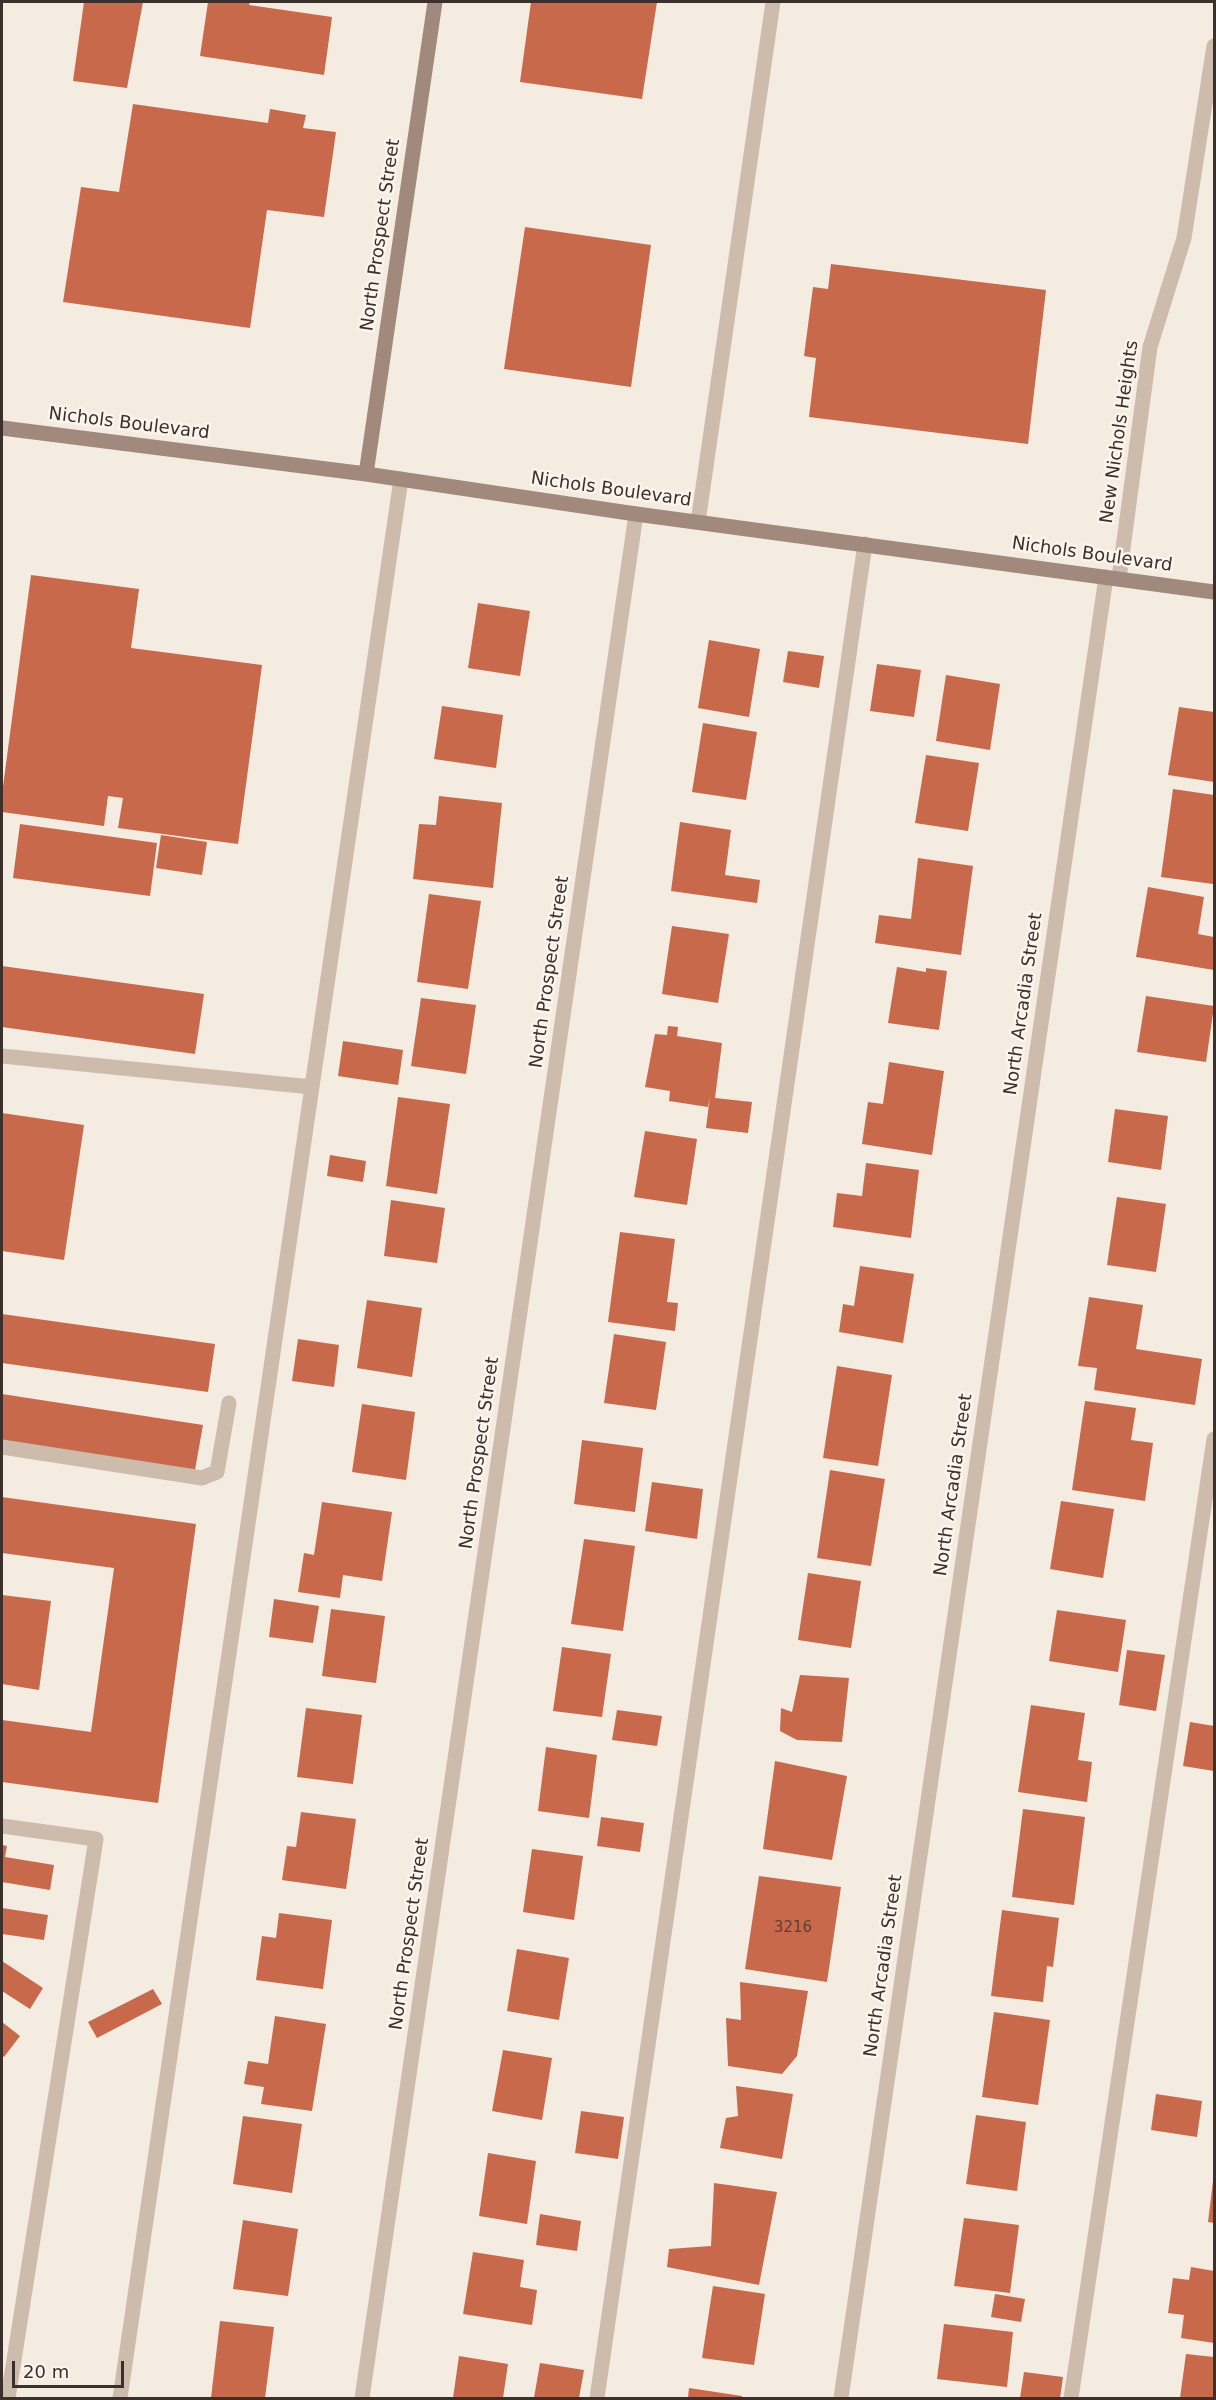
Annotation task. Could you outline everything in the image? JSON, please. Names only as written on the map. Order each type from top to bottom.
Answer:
[{"type":"street","name":"North Prospect Street","points":[[366,474],[435,2]]},
{"type":"street","points":[[698,522],[773,2]]},
{"type":"street","name":"New Nichols Heights","points":[[1113,577],[1150,347],[1185,237],[1215,46]]},
{"type":"street","name":"Nichols Boulevard","points":[[2,428],[366,474],[636,514],[1215,592]]},
{"type":"street","points":[[120,2398],[401,479]]},
{"type":"street","name":"North Prospect Street","points":[[362,2398],[636,514]]},
{"type":"street","points":[[597,2398],[865,544]]},
{"type":"street","name":"North Arcadia Street","points":[[841,2398],[1113,577]]},
{"type":"street","points":[[2,1056],[312,1087]]},
{"type":"street","points":[[2,1447],[202,1478],[217,1472],[229,1403]]},
{"type":"street","points":[[1071,2398],[1215,1439]]},
{"type":"street","points":[[2,1826],[96,1839],[8,2398]]},
{"type":"building","points":[[84,2],[143,2],[127,88],[73,81]]},
{"type":"building","points":[[208,2],[250,2],[249,5],[332,17],[324,75],[200,56]]},
{"type":"building","points":[[531,2],[657,2],[642,99],[520,82]]},
{"type":"building","points":[[133,104],[268,123],[270,109],[306,115],[303,128],[336,132],[324,217],[267,210],[250,328],[63,302],[81,187],[119,192]]},
{"type":"building","points":[[525,227],[651,245],[631,387],[504,369]]},
{"type":"building","points":[[831,264],[1046,290],[1028,444],[809,417],[816,358],[804,356],[813,287],[828,289]]},
{"type":"building","points":[[31,575],[139,589],[131,648],[262,665],[238,844],[118,828],[123,798],[108,796],[104,826],[2,812],[2,794]]},
{"type":"building","points":[[478,603],[530,611],[520,676],[468,668]]},
{"type":"building","points":[[709,640],[760,649],[749,717],[698,708]]},
{"type":"building","points":[[788,651],[824,656],[819,688],[783,682]]},
{"type":"building","points":[[877,664],[921,670],[914,717],[870,711]]},
{"type":"building","points":[[946,675],[1000,684],[990,750],[936,741]]},
{"type":"building","points":[[442,706],[503,715],[496,768],[434,759]]},
{"type":"building","points":[[1179,707],[1214,712],[1214,782],[1168,775]]},
{"type":"building","points":[[703,723],[757,732],[746,800],[692,792]]},
{"type":"building","points":[[926,755],[979,763],[968,831],[915,823]]},
{"type":"building","points":[[1173,789],[1214,795],[1213,884],[1161,877]]},
{"type":"building","points":[[439,796],[502,803],[493,888],[413,879],[419,824],[436,825]]},
{"type":"building","points":[[680,822],[731,830],[725,875],[760,880],[757,903],[671,891]]},
{"type":"building","points":[[20,824],[157,843],[150,896],[13,878]]},
{"type":"building","points":[[161,835],[207,842],[202,875],[156,868]]},
{"type":"building","points":[[918,858],[973,866],[961,955],[875,943],[879,915],[911,919]]},
{"type":"building","points":[[1148,887],[1204,897],[1198,934],[1214,937],[1214,970],[1136,957]]},
{"type":"building","points":[[429,894],[481,901],[468,989],[417,982]]},
{"type":"building","points":[[672,926],[729,934],[718,1003],[662,994]]},
{"type":"building","points":[[2,966],[204,994],[195,1054],[2,1027]]},
{"type":"building","points":[[897,967],[926,972],[926,968],[947,971],[939,1030],[888,1023]]},
{"type":"building","points":[[1146,996],[1214,1006],[1206,1062],[1137,1052]]},
{"type":"building","points":[[421,998],[476,1005],[466,1074],[411,1066]]},
{"type":"building","points":[[668,1026],[678,1027],[677,1036],[722,1043],[715,1098],[752,1102],[748,1133],[706,1128],[710,1096],[708,1107],[669,1101],[670,1091],[645,1087],[655,1034],[667,1035]]},
{"type":"building","points":[[343,1041],[403,1050],[398,1085],[338,1076]]},
{"type":"building","points":[[889,1062],[944,1071],[932,1155],[862,1144],[868,1102],[883,1104]]},
{"type":"building","points":[[398,1097],[450,1104],[437,1194],[386,1186]]},
{"type":"building","points":[[1115,1109],[1168,1116],[1161,1170],[1108,1162]]},
{"type":"building","points":[[2,1113],[84,1125],[64,1260],[2,1251]]},
{"type":"building","points":[[645,1131],[697,1139],[687,1205],[634,1197]]},
{"type":"building","points":[[330,1155],[366,1161],[363,1182],[327,1176]]},
{"type":"building","points":[[866,1163],[919,1170],[911,1238],[833,1227],[837,1193],[862,1196]]},
{"type":"building","points":[[1117,1197],[1166,1204],[1156,1272],[1107,1265]]},
{"type":"building","points":[[391,1200],[445,1208],[437,1263],[384,1256]]},
{"type":"building","points":[[620,1232],[675,1239],[667,1302],[678,1303],[675,1331],[608,1322]]},
{"type":"building","points":[[860,1266],[914,1274],[903,1343],[839,1332],[843,1304],[854,1306]]},
{"type":"building","points":[[1089,1297],[1143,1305],[1136,1349],[1202,1359],[1195,1405],[1094,1390],[1097,1368],[1078,1366]]},
{"type":"building","points":[[367,1300],[422,1308],[412,1377],[357,1368]]},
{"type":"building","points":[[2,1314],[215,1344],[208,1392],[2,1363]]},
{"type":"building","points":[[614,1334],[666,1342],[656,1410],[604,1403]]},
{"type":"building","points":[[298,1339],[339,1345],[334,1387],[292,1381]]},
{"type":"building","points":[[837,1366],[892,1375],[878,1466],[823,1458]]},
{"type":"building","points":[[2,1394],[203,1425],[195,1470],[2,1440]]},
{"type":"building","points":[[1085,1401],[1136,1408],[1131,1440],[1153,1443],[1145,1501],[1072,1490]]},
{"type":"building","points":[[362,1404],[415,1412],[406,1480],[352,1472]]},
{"type":"building","points":[[582,1440],[643,1448],[635,1512],[574,1504]]},
{"type":"building","points":[[830,1470],[885,1479],[871,1566],[817,1558]]},
{"type":"building","points":[[652,1482],[703,1489],[697,1539],[645,1531]]},
{"type":"building","points":[[2,1497],[196,1524],[158,1803],[2,1782],[2,1720],[91,1732],[114,1568],[2,1553]]},
{"type":"building","points":[[1061,1501],[1114,1509],[1103,1578],[1050,1569]]},
{"type":"building","points":[[322,1502],[392,1512],[382,1581],[343,1575],[340,1598],[298,1592],[304,1553],[314,1555]]},
{"type":"building","points":[[584,1539],[635,1546],[623,1631],[571,1624]]},
{"type":"building","points":[[808,1573],[861,1581],[851,1648],[798,1640]]},
{"type":"building","points":[[2,1595],[51,1601],[39,1690],[2,1684]]},
{"type":"building","points":[[274,1599],[319,1606],[313,1643],[269,1637]]},
{"type":"building","points":[[331,1609],[385,1616],[376,1683],[322,1676]]},
{"type":"building","points":[[1057,1610],[1126,1620],[1118,1672],[1049,1661]]},
{"type":"building","points":[[562,1647],[611,1654],[602,1717],[553,1711]]},
{"type":"building","points":[[1127,1650],[1165,1655],[1156,1711],[1119,1705]]},
{"type":"building","points":[[800,1675],[849,1678],[842,1742],[797,1740],[780,1731],[781,1708],[792,1712]]},
{"type":"building","points":[[1031,1705],[1085,1713],[1078,1760],[1092,1762],[1087,1802],[1018,1792]]},
{"type":"building","points":[[306,1708],[362,1715],[353,1784],[297,1777]]},
{"type":"building","points":[[617,1710],[662,1716],[657,1746],[612,1740]]},
{"type":"building","points":[[1190,1722],[1214,1726],[1214,1771],[1183,1766]]},
{"type":"building","points":[[546,1747],[597,1755],[589,1818],[538,1811]]},
{"type":"building","points":[[775,1761],[847,1776],[832,1860],[763,1849]]},
{"type":"building","points":[[1023,1809],[1085,1817],[1074,1905],[1012,1897]]},
{"type":"building","points":[[301,1812],[356,1819],[346,1889],[282,1880],[287,1846],[296,1847]]},
{"type":"building","points":[[601,1817],[644,1823],[640,1852],[597,1846]]},
{"type":"building","points":[[2,1845],[7,1846],[5,1857],[54,1865],[50,1890],[2,1882]]},
{"type":"building","points":[[532,1849],[583,1856],[574,1920],[523,1912]]},
{"type":"building","points":[[759,1876],[841,1887],[827,1982],[745,1969]]},
{"type":"building","points":[[2,1908],[48,1915],[44,1940],[2,1934]]},
{"type":"building","points":[[1002,1910],[1059,1918],[1053,1967],[1047,1966],[1043,2002],[991,1996]]},
{"type":"building","points":[[279,1913],[332,1920],[323,1989],[256,1980],[262,1936],[276,1938]]},
{"type":"building","points":[[517,1949],[569,1958],[559,2020],[507,2011]]},
{"type":"building","points":[[2,1961],[43,1988],[30,2009],[2,1991]]},
{"type":"building","points":[[740,1982],[808,1991],[797,2056],[782,2074],[728,2066],[726,2018],[741,2020]]},
{"type":"building","points":[[153,1989],[162,2004],[97,2038],[88,2022]]},
{"type":"building","points":[[994,2012],[1050,2020],[1038,2105],[982,2097]]},
{"type":"building","points":[[275,2016],[326,2024],[312,2111],[261,2104],[264,2087],[244,2084],[248,2061],[268,2064]]},
{"type":"building","points":[[2,2022],[20,2036],[4,2057],[2,2055]]},
{"type":"building","points":[[503,2050],[552,2058],[542,2120],[492,2111]]},
{"type":"building","points":[[736,2086],[793,2094],[782,2159],[720,2148],[726,2118],[738,2116]]},
{"type":"building","points":[[1156,2094],[1202,2101],[1197,2137],[1151,2130]]},
{"type":"building","points":[[581,2111],[624,2117],[618,2159],[575,2153]]},
{"type":"building","points":[[976,2115],[1026,2122],[1017,2191],[966,2184]]},
{"type":"building","points":[[243,2116],[302,2124],[292,2193],[233,2184]]},
{"type":"building","points":[[488,2153],[536,2161],[527,2224],[479,2216]]},
{"type":"building","points":[[1214,2181],[1214,2223],[1208,2222]]},
{"type":"building","points":[[714,2183],[777,2192],[759,2285],[667,2267],[669,2249],[711,2246]]},
{"type":"building","points":[[540,2214],[581,2221],[577,2251],[536,2245]]},
{"type":"building","points":[[964,2218],[1019,2225],[1010,2293],[954,2286]]},
{"type":"building","points":[[243,2220],[298,2229],[288,2296],[233,2289]]},
{"type":"building","points":[[473,2252],[524,2260],[520,2287],[537,2290],[532,2325],[463,2314]]},
{"type":"building","points":[[1191,2267],[1214,2271],[1214,2343],[1181,2338],[1184,2315],[1168,2313],[1173,2278],[1189,2280]]},
{"type":"building","points":[[713,2286],[765,2294],[754,2365],[702,2358]]},
{"type":"building","points":[[995,2294],[1025,2299],[1021,2322],[991,2317]]},
{"type":"building","points":[[220,2321],[274,2327],[265,2398],[211,2398]]},
{"type":"building","points":[[944,2324],[1013,2332],[1007,2387],[937,2379]]},
{"type":"building","points":[[1186,2354],[1214,2357],[1214,2398],[1180,2398]]},
{"type":"building","points":[[459,2356],[508,2364],[503,2398],[453,2398]]},
{"type":"building","points":[[540,2363],[584,2370],[579,2398],[534,2398]]},
{"type":"building","points":[[1024,2372],[1063,2377],[1060,2398],[1020,2398]]},
{"type":"building","points":[[689,2388],[742,2396],[742,2398],[688,2398]]}]
